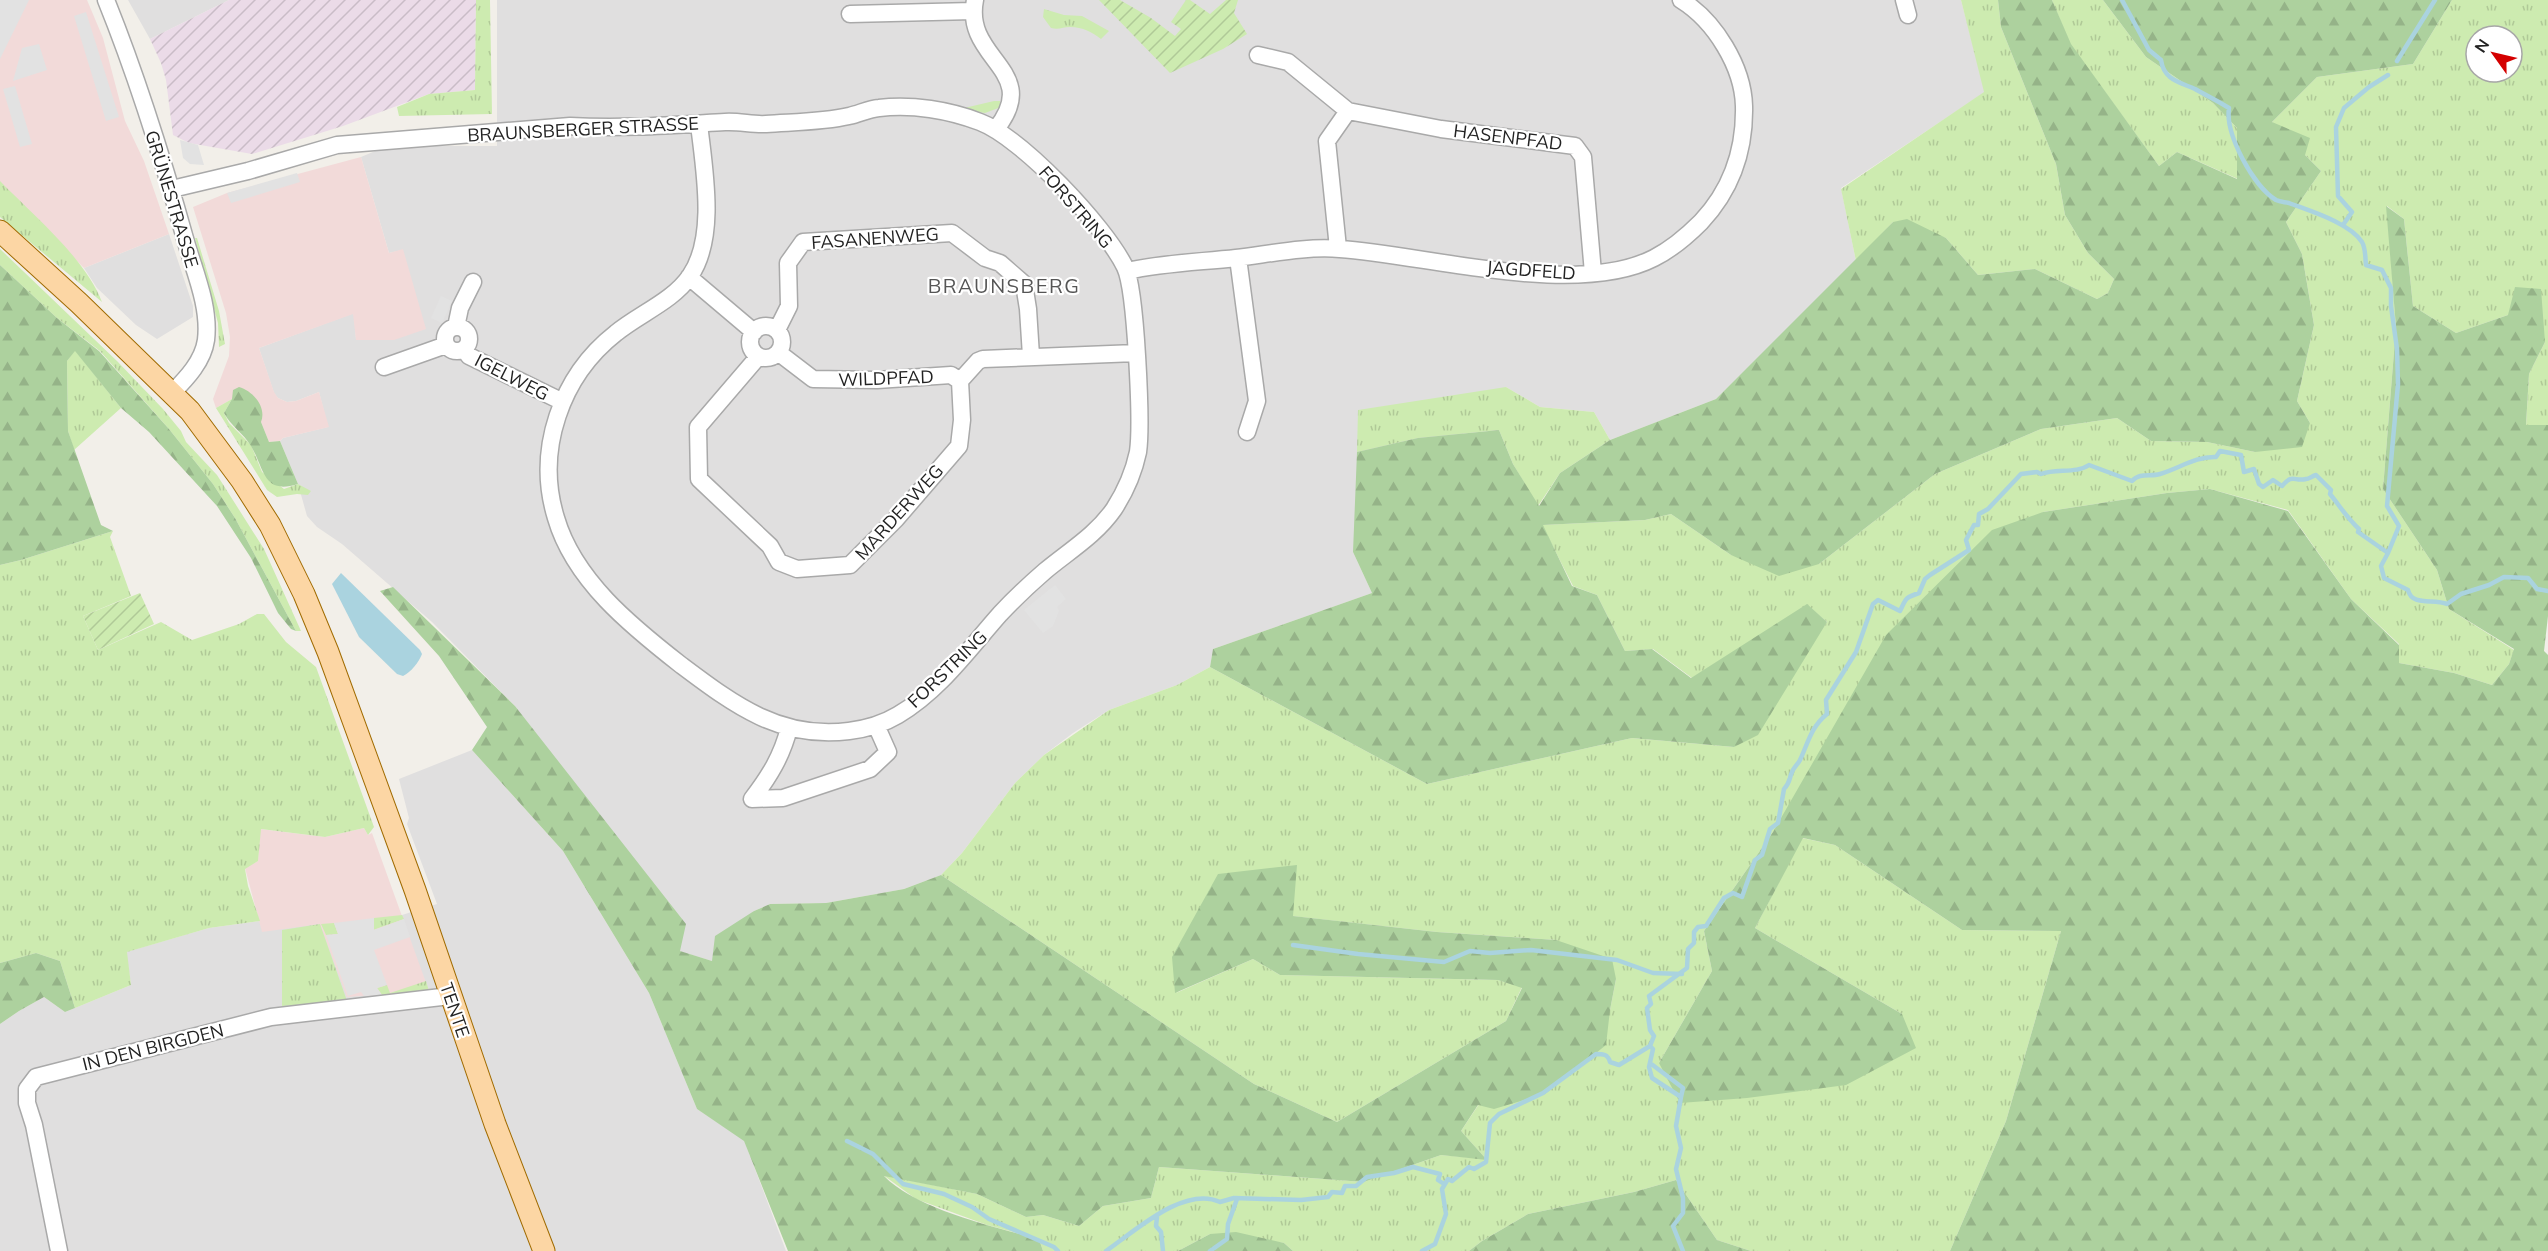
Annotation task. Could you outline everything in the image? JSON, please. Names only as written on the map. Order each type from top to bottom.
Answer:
[{"type":"main road","name":"TENTE","points":[[0,231],[172,393],[196,419],[242,481],[286,556],[328,652],[515,1180],[544,1251]]},
{"type":"street","name":"GRÜNESTRASSE","points":[[106,0],[127,51],[172,189],[202,296],[207,331],[205,347],[198,362],[172,393]]},
{"type":"street","name":"JAGDFELD","points":[[1127,271],[1338,248],[1515,271],[1568,275],[1623,268],[1653,259],[1675,245],[1712,210],[1727,189],[1736,169],[1744,124],[1744,102],[1726,49],[1717,34],[1681,0]]},
{"type":"street","points":[[850,14],[974,6],[985,46],[1011,84],[1013,93],[1009,110],[996,129]]},
{"type":"street","name":"HASENPFAD","points":[[1258,55],[1288,62],[1348,111],[1441,129],[1575,146],[1583,157],[1593,273]]},
{"type":"street","name":"BRAUNSBERGER STRASSE","points":[[172,189],[248,171],[337,145],[570,126],[608,128],[729,122],[772,123],[850,116],[876,108],[899,107],[945,112],[996,129]]},
{"type":"street","points":[[1338,248],[1327,141],[1348,111]]},
{"type":"street","name":"FORSTRING","points":[[699,124],[706,234],[689,277],[667,297],[613,334],[592,355],[561,401],[554,424],[549,475],[551,501],[558,525],[574,559],[605,599],[642,634],[729,700],[773,724],[833,733],[876,725],[896,716],[937,683],[1001,613],[1044,572],[1095,531],[1114,508],[1130,479],[1138,450],[1136,352],[1127,271],[1109,242],[1065,191],[1021,147],[996,129]]},
{"type":"street","name":"FASANENWEG","points":[[777,330],[789,306],[788,263],[803,242],[952,233],[985,258],[1000,263],[1024,284],[1031,356]]},
{"type":"street","points":[[1238,258],[1257,400],[1247,432]]},
{"type":"street","points":[[689,277],[754,332]]},
{"type":"street","points":[[456,327],[460,308],[473,282]]},
{"type":"street","points":[[765,326],[777,330],[783,341],[779,353],[768,358],[759,357],[750,345],[754,332],[765,326]]},
{"type":"street","points":[[456,327],[464,329],[468,335],[469,343],[464,350],[452,351],[446,345],[446,333],[456,327]]},
{"type":"street","points":[[384,367],[446,345]]},
{"type":"street","name":"IGELWEG","points":[[464,350],[469,356],[508,377],[561,401]]},
{"type":"street","name":"WILDPFAD","points":[[779,353],[813,379],[877,380],[951,375],[960,381],[983,359],[1136,352]]},
{"type":"street","name":"MARDERWEG","points":[[759,357],[698,427],[699,479],[771,546],[779,562],[797,569],[850,565],[896,519],[958,446],[962,420],[960,381]]},
{"type":"street","points":[[789,728],[784,750],[768,778],[752,799],[783,798],[870,769],[888,752],[876,725]]},
{"type":"street","name":"IN DEN BIRGDEN","points":[[59,1251],[34,1125],[27,1103],[27,1089],[36,1077],[271,1017],[450,996]]},
{"type":"shaded area","points":[[0,0],[87,0],[103,38],[125,121],[144,161],[169,234],[84,268],[0,184]]},
{"type":"shaded area","points":[[0,0],[29,0],[0,59]]},
{"type":"shaded area","points":[[128,0],[229,0],[150,39]]},
{"type":"shaded area","points":[[229,0],[476,0],[475,90],[429,94],[343,126],[252,154],[189,143],[173,135],[166,80],[150,39]]},
{"type":"shaded area","points":[[497,0],[1961,0],[1985,92],[1841,188],[1856,261],[1716,399],[1610,440],[1594,412],[1540,407],[1506,387],[1353,552],[1372,593],[1213,649],[1210,667],[1177,685],[1109,710],[1073,733],[1044,755],[1015,783],[962,853],[941,875],[904,889],[826,903],[770,904],[754,911],[712,961],[679,951],[559,764],[515,706],[432,622],[342,544],[317,527],[307,516],[298,484],[280,441],[283,438],[328,427],[319,392],[296,401],[287,402],[278,398],[274,393],[259,348],[354,313],[356,339],[402,250],[389,253],[361,157],[380,149],[412,146],[497,146]]},
{"type":"shaded area","points":[[86,12],[119,117],[106,121],[74,16]]},
{"type":"shaded area","points":[[39,44],[47,70],[13,81],[22,48]]},
{"type":"shaded area","points":[[15,86],[32,144],[20,147],[3,89]]},
{"type":"shaded area","points":[[180,140],[198,145],[204,165],[190,164],[183,158]]},
{"type":"shaded area","points":[[361,157],[389,253],[403,249],[426,329],[394,340],[356,340],[353,314],[259,348],[278,398],[287,402],[296,401],[319,392],[329,427],[269,442],[261,422],[232,399],[216,408],[213,399],[229,356],[230,337],[226,313],[193,207],[227,193]]},
{"type":"shaded area","points":[[297,173],[300,182],[231,203],[227,193]]},
{"type":"shaded area","points":[[169,234],[193,306],[193,317],[157,339],[136,325],[97,288],[84,268]]},
{"type":"shaded area","points":[[441,296],[452,301],[442,323],[431,318]]},
{"type":"shaded area","points":[[1055,585],[1066,599],[1057,607],[1059,611],[1053,626],[1043,633],[1024,610]]},
{"type":"shaded area","points":[[472,750],[563,851],[649,993],[697,1109],[744,1140],[786,1251],[0,1251],[0,1024],[44,997],[65,1012],[131,985],[126,952],[209,928],[260,921],[320,924],[402,915],[437,904],[407,824],[409,818],[399,779]]},
{"type":"shaded area","points":[[364,828],[368,835],[372,833],[429,991],[347,997],[320,924],[262,932],[245,868],[258,861],[260,829],[325,837]]},
{"type":"shaded area","points":[[374,918],[374,930],[404,919],[410,937],[374,950],[387,985],[377,988],[382,995],[364,996],[361,992],[348,996],[326,935],[338,934],[334,923]]},
{"type":"green space","points":[[476,0],[490,0],[492,114],[399,116],[397,107],[429,94],[475,90]]},
{"type":"green space","points":[[1099,0],[1120,0],[1151,18],[1175,36],[1181,29],[1171,22],[1186,0],[1190,0],[1210,14],[1226,0],[1238,0],[1234,13],[1247,34],[1223,49],[1170,73]]},
{"type":"green space","points":[[1961,0],[1998,0],[2001,27],[2056,164],[2065,215],[2088,253],[2114,279],[2108,293],[2097,299],[2035,269],[1978,275],[1946,238],[1893,222],[1856,261],[1841,189],[1984,92]]},
{"type":"green space","points":[[1998,0],[2052,0],[2071,44],[2159,166],[2177,152],[2237,179],[2237,128],[2213,103],[2146,57],[2103,0],[2452,0],[2413,64],[2317,77],[2272,122],[2310,138],[2305,155],[2321,171],[2286,222],[2302,254],[2314,325],[2297,401],[2310,423],[2302,447],[2255,452],[2207,442],[2151,441],[2117,418],[2041,429],[1935,474],[1819,564],[1779,576],[1731,555],[1671,514],[1645,520],[1543,525],[1572,586],[1597,595],[1625,651],[1652,649],[1691,678],[1807,604],[1827,622],[1758,735],[1734,747],[1632,738],[1427,784],[1210,667],[1213,649],[1372,593],[1353,552],[1357,452],[1418,438],[1499,430],[1513,464],[1539,506],[1560,473],[1610,440],[1716,399],[1893,222],[1907,219],[1946,238],[1978,275],[2035,269],[2097,299],[2108,293],[2114,279],[2088,253],[2065,215],[2056,164],[2001,27]]},
{"type":"green space","points":[[2052,0],[2103,0],[2146,57],[2213,103],[2237,128],[2238,179],[2177,152],[2159,166],[2070,44]]},
{"type":"green space","points":[[2452,0],[2548,0],[2548,425],[2526,426],[2529,374],[2545,342],[2508,315],[2456,333],[2413,306],[2404,219],[2387,206],[2396,327],[2383,489],[2437,570],[2449,609],[2514,650],[2509,664],[2492,685],[2454,673],[2399,663],[2399,644],[2351,599],[2288,510],[2210,489],[2167,493],[2043,512],[1773,832],[1704,931],[1712,971],[1659,1063],[1902,1014],[1755,928],[1802,838],[1835,845],[1962,930],[2061,931],[2006,1121],[1950,1251],[1751,1251],[1717,1240],[1676,1180],[1634,1192],[1528,1214],[1469,1251],[1293,1251],[1284,1243],[1210,1234],[1178,1251],[1043,1251],[1039,1239],[987,1225],[916,1199],[883,1175],[977,1194],[1026,1217],[1043,1215],[1079,1226],[1103,1206],[1151,1198],[1159,1167],[1364,1182],[1441,1155],[1486,1159],[1461,1131],[1479,1104],[1610,1010],[1616,979],[1556,940],[1437,932],[1292,916],[1176,993],[1253,959],[1280,975],[1498,980],[1522,987],[1506,1021],[1337,1122],[1254,1084],[941,875],[962,853],[1015,783],[1044,755],[1109,710],[1177,685],[1210,667],[1427,784],[1632,738],[1734,747],[1827,622],[1807,605],[1692,678],[1653,649],[1625,651],[1597,595],[1573,586],[1542,525],[1645,520],[1671,514],[1731,555],[1819,564],[1935,474],[2041,429],[2117,418],[2151,441],[2207,442],[2255,452],[2310,423],[2297,401],[2314,325],[2302,254],[2286,222],[2321,171],[2272,122],[2317,77],[2413,64]]},
{"type":"green space","points":[[1044,9],[1064,15],[1082,16],[1109,31],[1101,39],[1079,28],[1051,28],[1043,17]]},
{"type":"green space","points":[[1000,101],[1001,107],[985,113],[960,109]]},
{"type":"green space","points":[[0,181],[71,254],[84,270],[102,302],[0,217]]},
{"type":"green space","points":[[2386,206],[2404,219],[2413,306],[2456,333],[2508,315],[2515,287],[2541,289],[2545,342],[2529,374],[2526,425],[2548,425],[2548,616],[2544,651],[2548,655],[2548,1251],[1950,1251],[2006,1121],[2061,931],[1962,930],[1835,845],[1803,838],[1755,928],[1902,1014],[1916,1048],[1846,1085],[1747,1098],[1680,1103],[1659,1063],[1712,971],[1704,931],[1773,832],[1886,635],[1992,530],[2043,512],[2167,493],[2210,489],[2288,511],[2351,599],[2399,645],[2399,663],[2454,673],[2492,685],[2509,664],[2514,649],[2449,609],[2437,570],[2383,489],[2396,327]]},
{"type":"green space","points":[[195,238],[197,238],[219,311],[225,344],[219,347],[218,323]]},
{"type":"green space","points":[[0,249],[117,361],[163,409],[181,431],[186,442],[217,475],[264,549],[301,631],[296,631],[235,518],[213,484],[169,429],[100,351],[57,318],[0,265]]},
{"type":"green space","points":[[0,265],[57,318],[99,351],[169,429],[213,484],[235,518],[296,631],[291,629],[278,613],[251,558],[217,506],[149,432],[121,408],[75,351],[67,361],[68,431],[101,525],[113,531],[0,565]]},
{"type":"green space","points":[[75,350],[121,408],[74,450],[68,431],[67,361]]},
{"type":"green space","points":[[239,387],[258,400],[262,411],[261,422],[269,442],[280,441],[298,484],[287,487],[271,483],[248,442],[224,413],[232,399],[233,390]]},
{"type":"green space","points":[[1506,387],[1540,407],[1594,412],[1610,440],[1560,473],[1538,506],[1513,464],[1499,430],[1418,438],[1357,452],[1358,410]]},
{"type":"green space","points":[[232,399],[224,413],[229,423],[251,445],[262,472],[284,489],[298,484],[311,491],[308,495],[277,497],[267,490],[216,408]]},
{"type":"green space","points":[[113,531],[110,537],[131,596],[83,616],[98,650],[161,622],[192,640],[239,624],[257,614],[264,614],[286,642],[316,667],[374,827],[368,835],[364,828],[325,837],[261,829],[258,861],[245,869],[248,886],[260,921],[209,928],[127,952],[131,985],[75,1008],[60,961],[36,953],[0,963],[0,565]]},
{"type":"green space","points":[[393,587],[515,706],[686,924],[680,951],[712,961],[715,936],[754,911],[770,904],[826,903],[904,889],[941,875],[1254,1084],[1337,1122],[1506,1021],[1522,988],[1498,980],[1280,975],[1253,959],[1175,993],[1172,957],[1218,874],[1297,865],[1293,916],[1437,932],[1556,940],[1612,959],[1616,979],[1606,1045],[1545,1094],[1494,1109],[1478,1105],[1461,1131],[1487,1160],[1441,1155],[1364,1182],[1159,1167],[1151,1198],[1103,1206],[1079,1226],[1043,1215],[1026,1217],[977,1194],[884,1176],[898,1188],[935,1207],[1039,1239],[1043,1251],[788,1251],[744,1141],[697,1109],[649,993],[563,851],[472,750],[487,727],[439,656],[380,591]]},
{"type":"green space","points":[[140,593],[154,624],[98,650],[83,616]]},
{"type":"green space","points":[[402,915],[404,919],[373,930],[374,918]]},
{"type":"green space","points":[[334,923],[338,934],[326,935],[321,924]]},
{"type":"green space","points":[[320,924],[347,1001],[282,1006],[282,930]]},
{"type":"green space","points":[[36,953],[60,961],[75,1008],[65,1012],[44,997],[0,1024],[0,963]]},
{"type":"green space","points":[[426,981],[429,991],[382,995],[377,988],[387,985],[390,993]]},
{"type":"green space","points":[[1676,1180],[1717,1240],[1751,1251],[1469,1251],[1528,1214],[1634,1192]]},
{"type":"green space","points":[[1236,1232],[1284,1243],[1293,1251],[1178,1251],[1210,1234]]},
{"type":"water","points":[[341,573],[420,650],[422,654],[419,660],[403,676],[397,674],[359,637],[332,584]]},
{"type":"waterway","points":[[2122,0],[2149,50],[2161,60],[2165,72],[2178,82],[2229,108],[2231,131],[2236,145],[2250,172],[2267,193],[2276,200],[2339,223],[2356,235],[2362,242],[2366,265],[2382,270],[2391,288],[2398,384],[2387,506],[2399,526],[2388,553]]},
{"type":"waterway","points":[[2397,61],[2435,0]]},
{"type":"waterway","points":[[2343,225],[2352,212],[2338,196],[2336,127],[2344,108],[2369,87],[2388,75]]},
{"type":"waterway","points":[[1422,1251],[1435,1244],[1446,1214],[1442,1189],[1448,1179],[1452,1181],[1469,1167],[1474,1169],[1486,1162],[1490,1123],[1499,1114],[1543,1093],[1596,1054],[1605,1055],[1610,1062],[1619,1065],[1650,1046],[1654,1036],[1650,1030],[1647,1008],[1651,1004],[1649,996],[1687,968],[1688,949],[1694,943],[1694,932],[1698,927],[1706,926],[1724,898],[1733,893],[1742,897],[1755,860],[1762,855],[1770,829],[1778,823],[1784,789],[1814,730],[1827,714],[1826,700],[1856,652],[1873,604],[1878,600],[1900,611],[1906,599],[1919,593],[1925,579],[1969,550],[1966,540],[1974,525],[1978,525],[1979,514],[1988,509],[2021,474],[2072,470],[2089,465],[2132,481],[2138,477],[2160,474],[2194,461],[2216,457],[2220,451],[2241,455],[2244,472],[2254,469],[2259,484],[2263,487],[2273,480],[2282,486],[2291,479],[2302,480],[2316,475],[2331,490],[2330,494],[2359,529],[2358,532],[2388,553],[2381,566],[2384,578],[2408,590],[2414,599],[2447,604],[2461,594],[2489,585],[2504,577],[2528,578],[2537,589],[2548,591]]},
{"type":"waterway","points":[[1293,945],[1444,962],[1470,951],[1490,953],[1531,950],[1617,960],[1653,973],[1682,974]]},
{"type":"waterway","points":[[1650,1046],[1653,1049],[1649,1067],[1652,1078],[1681,1097],[1676,1126],[1681,1148],[1676,1169],[1683,1198],[1683,1213],[1673,1226],[1683,1251]]},
{"type":"waterway","points":[[1650,1063],[1683,1088],[1681,1097]]},
{"type":"waterway","points":[[847,1141],[873,1154],[903,1184],[944,1194],[972,1207],[989,1219],[1054,1247],[1058,1251]]},
{"type":"waterway","points":[[1106,1251],[1160,1213],[1191,1200],[1206,1198],[1220,1202],[1234,1198],[1301,1200],[1328,1197],[1332,1192],[1342,1193],[1345,1186],[1356,1186],[1367,1177],[1394,1173],[1413,1167],[1440,1174],[1438,1180],[1444,1184]]},
{"type":"waterway","points":[[1210,1251],[1227,1239],[1228,1224],[1237,1199]]},
{"type":"waterway","points":[[1157,1217],[1156,1226],[1161,1232],[1163,1251]]},
{"type":"district","name":"BRAUNSBERG","points":[[1004,285]]}]
